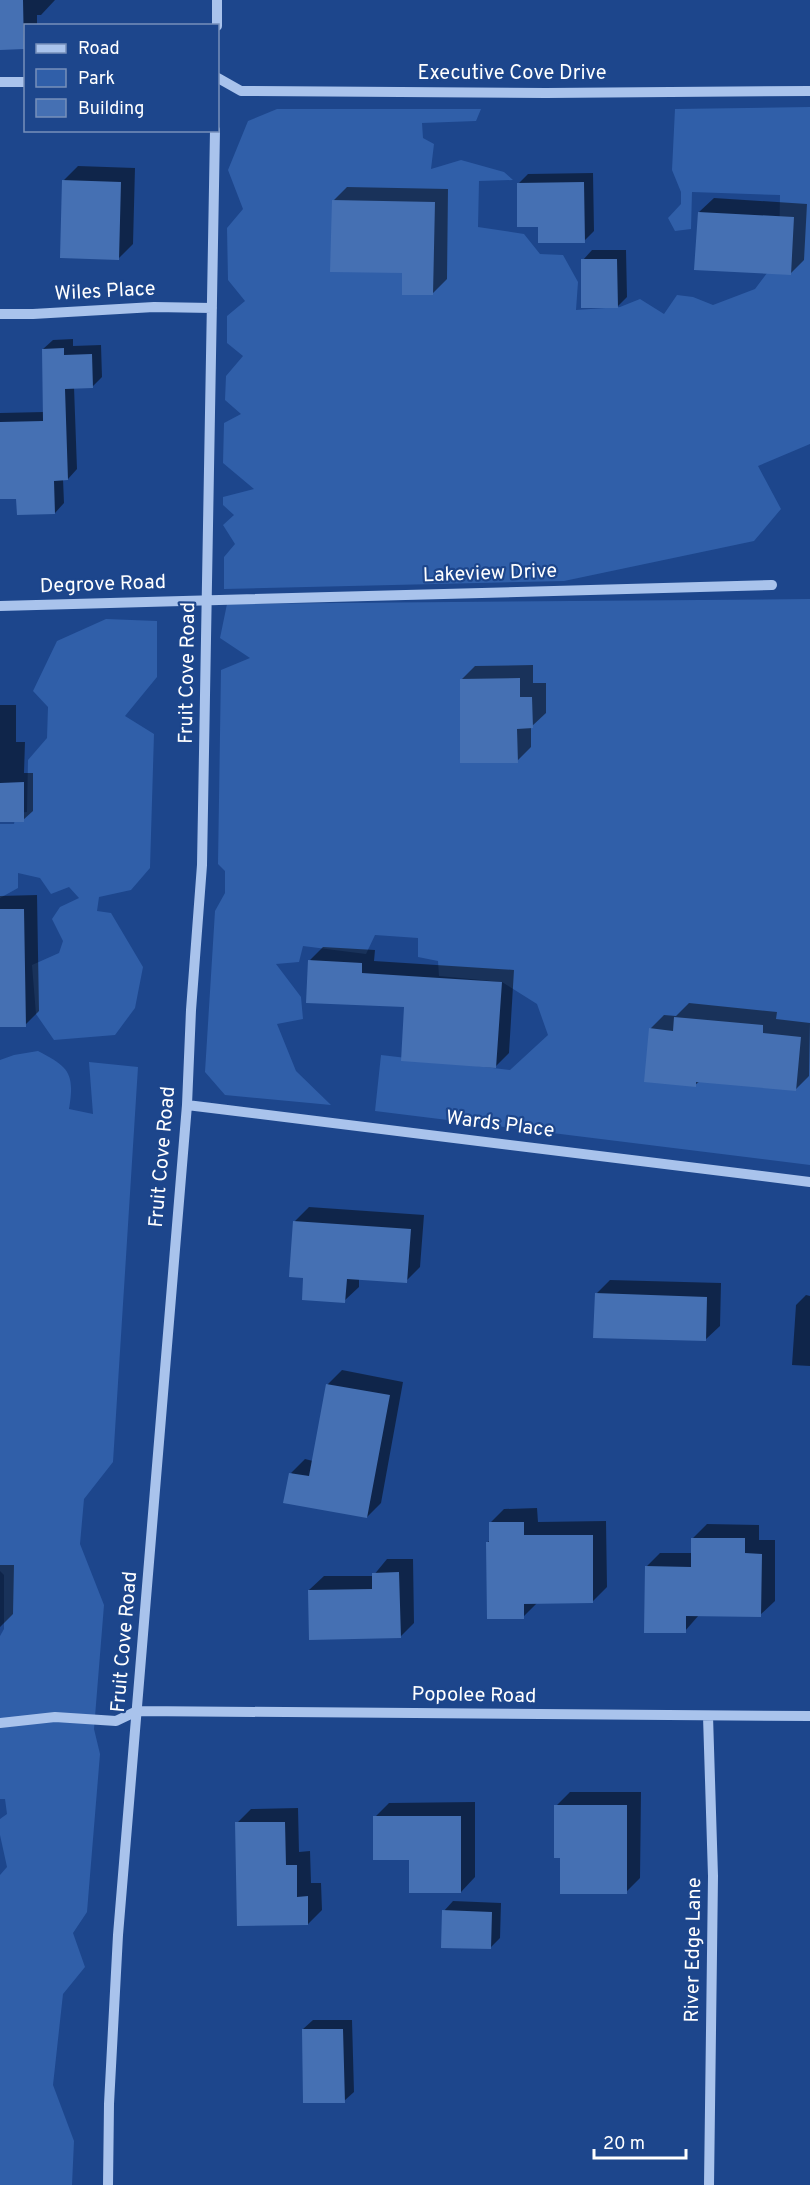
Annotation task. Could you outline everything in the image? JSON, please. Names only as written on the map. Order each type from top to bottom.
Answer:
[{"type":"street","points":[[217,24],[218,0]]},
{"type":"street","name":"Executive Cove Drive","points":[[219,79],[243,91],[546,93],[810,91]]},
{"type":"street","points":[[0,82],[24,82]]},
{"type":"street","name":"Fruit Cove Road","points":[[108,2185],[109,2104],[118,1935],[187,1105],[191,1010],[202,865],[215,132]]},
{"type":"street","name":"Wiles Place","points":[[0,314],[154,307],[212,308]]},
{"type":"street","name":"Lakeview Drive","points":[[208,600],[772,585]]},
{"type":"street","name":"Degrove Road","points":[[0,606],[208,600]]},
{"type":"street","name":"Wards Place","points":[[187,1105],[810,1182]]},
{"type":"street","name":"Popolee Road","points":[[0,1723],[54,1717],[116,1721],[137,1711],[810,1716]]},
{"type":"street","name":"River Edge Lane","points":[[708,1716],[713,1876],[709,2185]]},
{"type":"green space","points":[[810,107],[810,444],[758,466],[781,509],[754,541],[564,581],[224,589],[224,557],[235,544],[223,525],[234,515],[223,505],[223,497],[254,489],[223,463],[224,423],[241,414],[225,400],[226,376],[243,356],[227,343],[227,316],[245,301],[228,280],[227,228],[243,209],[228,170],[248,121],[277,109],[481,109],[476,121],[422,123],[423,138],[434,144],[431,169],[461,160],[504,172],[513,180],[479,181],[478,227],[524,234],[540,254],[563,255],[578,282],[576,310],[620,307],[640,299],[664,314],[677,295],[693,297],[713,305],[755,289],[779,257],[780,195],[692,192],[691,229],[675,231],[668,218],[681,204],[681,192],[672,170],[675,109]]},
{"type":"green space","points":[[810,599],[810,1165],[375,1111],[381,1055],[510,1070],[548,1035],[537,1004],[502,982],[439,976],[438,961],[418,957],[418,938],[375,935],[366,954],[303,946],[299,962],[276,964],[301,997],[303,1019],[277,1024],[296,1071],[331,1105],[225,1095],[205,1072],[215,911],[225,893],[225,871],[218,864],[221,670],[250,658],[220,638],[227,604]]},
{"type":"green space","points":[[106,619],[157,621],[157,677],[125,716],[154,734],[150,868],[131,890],[99,897],[97,911],[111,913],[143,967],[135,1008],[115,1035],[54,1040],[36,1014],[32,965],[59,953],[63,941],[52,919],[60,907],[79,898],[69,887],[51,894],[40,878],[18,873],[18,888],[0,898],[0,824],[14,824],[16,813],[27,812],[28,760],[47,738],[48,707],[33,691],[57,641]]},
{"type":"green space","points":[[38,1051],[57,1062],[67,1072],[71,1087],[69,1109],[93,1114],[89,1062],[138,1067],[113,1462],[84,1499],[80,1544],[104,1605],[94,1729],[100,1754],[87,1912],[73,1933],[85,1967],[63,1994],[53,2085],[74,2141],[72,2185],[0,2185],[0,1875],[7,1867],[0,1835],[0,1819],[7,1814],[5,1799],[0,1799],[0,1636],[4,1629],[4,1575],[0,1571],[0,1060]]},
{"type":"building","points":[[0,0],[23,0],[24,49],[0,50]]},
{"type":"building","points":[[62,180],[121,182],[119,260],[60,258]]},
{"type":"building","points":[[584,182],[585,243],[538,243],[538,227],[517,227],[517,183]]},
{"type":"building","points":[[332,200],[435,202],[433,295],[402,295],[402,273],[330,272]]},
{"type":"building","points":[[698,212],[794,217],[791,275],[694,270]]},
{"type":"building","points":[[581,259],[617,259],[618,308],[581,308]]},
{"type":"building","points":[[64,348],[64,355],[92,354],[93,388],[65,389],[68,480],[54,481],[55,514],[17,515],[16,499],[0,499],[0,422],[43,421],[42,349]]},
{"type":"building","points":[[520,678],[520,697],[532,697],[533,728],[517,729],[518,763],[460,763],[460,679]]},
{"type":"building","points":[[24,782],[24,822],[0,822],[0,783]]},
{"type":"building","points":[[0,909],[24,909],[26,1027],[0,1027]]},
{"type":"building","points":[[308,960],[362,963],[362,973],[502,982],[496,1068],[401,1061],[404,1007],[306,1003]]},
{"type":"building","points":[[674,1017],[763,1025],[763,1033],[801,1037],[796,1091],[696,1082],[696,1087],[644,1082],[649,1028],[673,1031]]},
{"type":"building","points":[[293,1221],[411,1229],[407,1283],[347,1279],[345,1303],[302,1300],[303,1278],[289,1277]]},
{"type":"building","points":[[595,1293],[707,1297],[706,1341],[593,1338]]},
{"type":"building","points":[[326,1384],[390,1395],[367,1518],[283,1503],[289,1473],[309,1476]]},
{"type":"building","points":[[489,1522],[524,1522],[524,1535],[593,1535],[593,1603],[524,1604],[524,1619],[487,1619],[486,1542],[489,1542]]},
{"type":"building","points":[[691,1538],[745,1538],[745,1553],[762,1554],[761,1617],[686,1616],[686,1633],[644,1633],[645,1566],[691,1567]]},
{"type":"building","points":[[399,1572],[401,1638],[309,1640],[308,1590],[372,1589],[372,1573]]},
{"type":"building","points":[[554,1805],[627,1805],[627,1894],[560,1894],[560,1858],[554,1858]]},
{"type":"building","points":[[373,1816],[461,1816],[461,1893],[409,1893],[409,1860],[373,1860]]},
{"type":"building","points":[[235,1822],[285,1822],[286,1865],[297,1865],[297,1897],[308,1896],[308,1925],[237,1926]]},
{"type":"building","points":[[442,1910],[492,1912],[491,1949],[441,1948]]},
{"type":"building","points":[[302,2029],[343,2029],[345,2103],[303,2103]]}]
